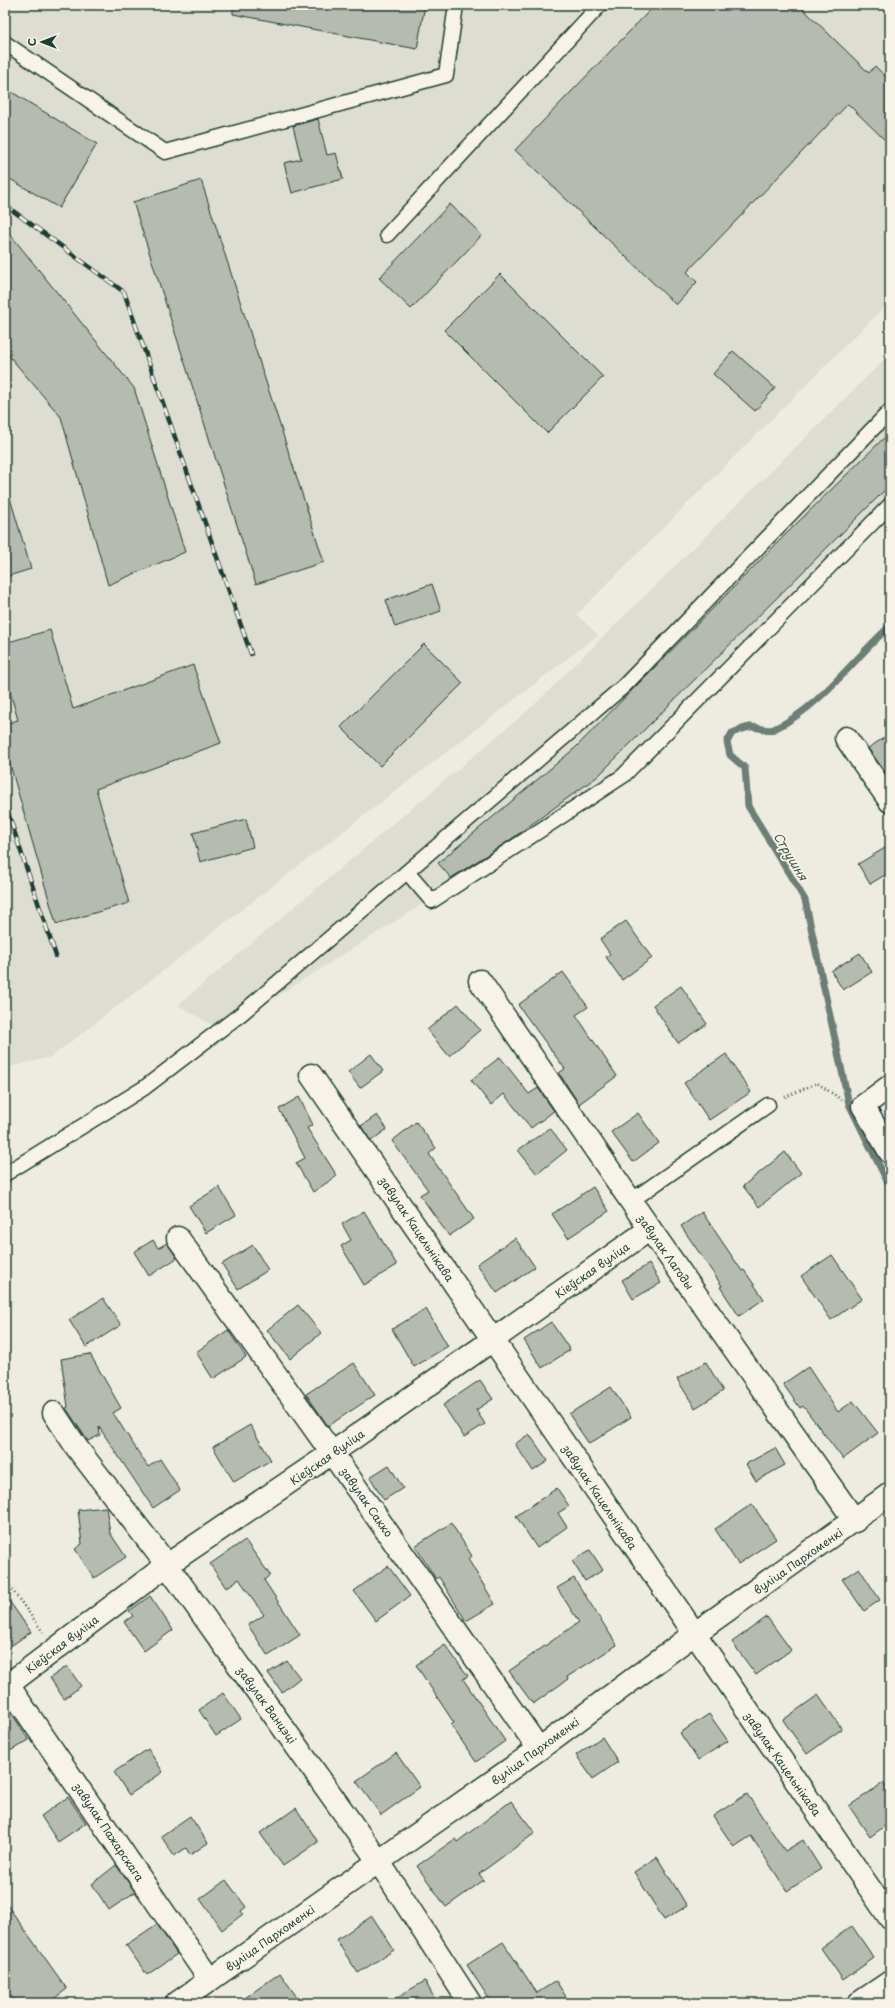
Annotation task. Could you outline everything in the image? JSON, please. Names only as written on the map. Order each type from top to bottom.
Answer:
[{"type":"street","points":[[846,738],[890,801]]},
{"type":"street","name":"завулак Лагоды","points":[[480,981],[650,1229],[855,1521]]},
{"type":"street","name":"завулак Кацельнікава","points":[[311,1075],[890,1918]]},
{"type":"street","points":[[890,1086],[863,1106],[890,1152]]},
{"type":"street","name":"Кіеўская вуліца","points":[[6,1686],[167,1565],[332,1454],[650,1229]]},
{"type":"street","name":"завулак Сакко","points":[[178,1238],[539,1748]]},
{"type":"street","name":"завулак Ванцэці","points":[[54,1413],[77,1448],[167,1565],[379,1862],[470,2003]]},
{"type":"street","name":"вуліца Пархоменкі","points":[[177,2003],[539,1748],[694,1634],[855,1521],[890,1494]]},
{"type":"street","name":"завулак Пажарскага","points":[[6,1686],[210,1980]]},
{"type":"street","points":[[859,2003],[890,1982]]},
{"type":"lane","points":[[5,43],[165,152],[446,76],[456,5]]},
{"type":"lane","points":[[387,235],[600,5]]},
{"type":"lane","points":[[5,1174],[144,1088],[241,1014],[624,686],[890,411]]},
{"type":"lane","points":[[407,872],[432,901],[623,776],[890,505]]},
{"type":"lane","points":[[631,1201],[768,1105]]},
{"type":"path","points":[[768,1105],[817,1083],[849,1104],[863,1106]]},
{"type":"path","points":[[5,1580],[56,1648]]},
{"type":"shaded area","points":[[5,5],[890,5],[890,301],[577,614],[508,548],[598,635],[51,1057],[5,1068]]},
{"type":"shaded area","points":[[890,354],[890,500],[608,787],[222,1031],[178,1005],[533,706]]},
{"type":"building","points":[[233,5],[425,5],[417,49],[233,14]]},
{"type":"building","points":[[655,5],[799,5],[869,73],[875,66],[890,81],[890,145],[848,104],[687,272],[697,282],[676,305],[515,150]]},
{"type":"building","points":[[5,88],[97,144],[59,208],[5,176]]},
{"type":"building","points":[[318,119],[327,155],[336,153],[343,179],[292,193],[284,163],[301,159],[293,126]]},
{"type":"building","points":[[201,180],[324,562],[256,584],[133,202]]},
{"type":"building","points":[[450,204],[482,235],[411,309],[379,278]]},
{"type":"building","points":[[5,228],[134,388],[185,552],[108,585],[61,417],[5,351]]},
{"type":"building","points":[[500,274],[603,377],[547,433],[444,330]]},
{"type":"building","points":[[733,351],[775,388],[755,411],[713,374]]},
{"type":"building","points":[[890,432],[890,485],[598,776],[510,840],[451,878],[438,863],[575,748],[791,529]]},
{"type":"building","points":[[5,498],[10,498],[31,569],[5,577]]},
{"type":"building","points":[[432,584],[441,611],[395,627],[386,600]]},
{"type":"building","points":[[50,630],[73,709],[193,665],[221,743],[96,789],[129,903],[56,924],[5,747],[5,724],[18,720],[5,674],[5,643]]},
{"type":"building","points":[[424,644],[463,683],[380,766],[341,727]]},
{"type":"building","points":[[890,734],[890,779],[868,748]]},
{"type":"building","points":[[246,819],[253,847],[200,862],[193,833]]},
{"type":"building","points":[[890,845],[890,872],[870,884],[858,864]]},
{"type":"building","points":[[626,921],[652,958],[622,980],[606,957],[610,954],[600,939]]},
{"type":"building","points":[[860,953],[872,972],[843,990],[831,971]]},
{"type":"building","points":[[563,972],[588,1007],[576,1015],[617,1076],[579,1104],[559,1073],[565,1069],[518,1005]]},
{"type":"building","points":[[681,986],[707,1024],[678,1043],[653,1005]]},
{"type":"building","points":[[458,1004],[480,1030],[449,1056],[427,1030]]},
{"type":"building","points":[[371,1054],[383,1071],[360,1088],[348,1072]]},
{"type":"building","points":[[726,1054],[751,1092],[709,1120],[684,1083]]},
{"type":"building","points":[[500,1057],[529,1094],[538,1088],[554,1111],[531,1128],[504,1094],[491,1105],[471,1080]]},
{"type":"building","points":[[299,1097],[313,1125],[307,1128],[337,1176],[313,1192],[296,1163],[305,1158],[279,1109]]},
{"type":"building","points":[[638,1113],[659,1143],[633,1162],[611,1132]]},
{"type":"building","points":[[377,1115],[387,1129],[371,1141],[361,1126]]},
{"type":"building","points":[[416,1122],[436,1148],[429,1154],[474,1219],[449,1236],[420,1195],[428,1190],[392,1141]]},
{"type":"building","points":[[550,1128],[567,1150],[537,1174],[518,1150]]},
{"type":"building","points":[[785,1152],[801,1173],[759,1207],[743,1186]]},
{"type":"building","points":[[219,1187],[236,1215],[206,1233],[189,1206]]},
{"type":"building","points":[[593,1187],[609,1211],[568,1238],[552,1214]]},
{"type":"building","points":[[364,1211],[397,1265],[364,1285],[341,1246],[351,1240],[342,1224]]},
{"type":"building","points":[[702,1212],[742,1271],[744,1270],[764,1299],[739,1316],[720,1287],[722,1286],[681,1226]]},
{"type":"building","points":[[515,1238],[535,1267],[497,1293],[477,1264]]},
{"type":"building","points":[[153,1240],[158,1248],[167,1243],[177,1258],[149,1276],[134,1252]]},
{"type":"building","points":[[253,1245],[268,1270],[238,1289],[222,1264]]},
{"type":"building","points":[[832,1255],[862,1299],[831,1320],[801,1276]]},
{"type":"building","points":[[649,1264],[661,1283],[633,1299],[622,1280]]},
{"type":"building","points":[[103,1298],[121,1325],[86,1347],[69,1320]]},
{"type":"building","points":[[298,1305],[321,1333],[290,1359],[267,1330]]},
{"type":"building","points":[[426,1309],[448,1346],[414,1367],[392,1329]]},
{"type":"building","points":[[551,1322],[570,1350],[542,1368],[524,1340]]},
{"type":"building","points":[[228,1330],[246,1357],[213,1379],[196,1352]]},
{"type":"building","points":[[90,1354],[121,1408],[113,1413],[148,1467],[160,1459],[180,1490],[153,1508],[99,1427],[100,1435],[88,1441],[66,1408],[68,1407],[61,1359]]},
{"type":"building","points":[[706,1362],[723,1391],[695,1408],[677,1379]]},
{"type":"building","points":[[354,1363],[375,1395],[328,1426],[306,1394]]},
{"type":"building","points":[[808,1367],[838,1412],[853,1401],[878,1433],[843,1459],[803,1406],[800,1408],[783,1384]]},
{"type":"building","points":[[480,1380],[493,1399],[476,1410],[485,1424],[464,1437],[443,1405]]},
{"type":"building","points":[[611,1387],[631,1417],[589,1444],[569,1414]]},
{"type":"building","points":[[250,1425],[271,1460],[234,1482],[213,1447]]},
{"type":"building","points":[[529,1434],[548,1461],[533,1471],[515,1444]]},
{"type":"building","points":[[775,1448],[785,1465],[756,1481],[746,1464]]},
{"type":"building","points":[[389,1465],[403,1488],[384,1500],[370,1477]]},
{"type":"building","points":[[557,1488],[569,1506],[558,1513],[567,1527],[537,1548],[516,1516]]},
{"type":"building","points":[[752,1504],[776,1539],[738,1564],[715,1529]]},
{"type":"building","points":[[106,1507],[110,1533],[126,1557],[94,1578],[75,1549],[82,1544],[78,1510]]},
{"type":"building","points":[[451,1523],[472,1556],[468,1559],[495,1604],[466,1621],[439,1577],[436,1579],[415,1546]]},
{"type":"building","points":[[245,1540],[270,1575],[264,1580],[300,1635],[268,1656],[248,1625],[264,1615],[239,1579],[226,1588],[210,1564]]},
{"type":"building","points":[[590,1550],[603,1570],[585,1581],[572,1561]]},
{"type":"building","points":[[388,1566],[410,1596],[376,1621],[354,1591]]},
{"type":"building","points":[[859,1568],[880,1600],[864,1611],[842,1579]]},
{"type":"building","points":[[574,1578],[617,1645],[567,1677],[568,1679],[533,1704],[509,1671],[579,1622],[557,1588]]},
{"type":"building","points":[[5,1595],[31,1632],[5,1650]]},
{"type":"building","points":[[150,1596],[173,1630],[144,1651],[124,1622],[133,1616],[129,1611]]},
{"type":"building","points":[[767,1617],[791,1650],[756,1675],[732,1642]]},
{"type":"building","points":[[445,1645],[468,1676],[463,1679],[505,1741],[476,1762],[451,1725],[454,1723],[416,1665]]},
{"type":"building","points":[[287,1661],[300,1678],[282,1692],[268,1673]]},
{"type":"building","points":[[67,1666],[81,1686],[64,1699],[50,1678]]},
{"type":"building","points":[[223,1693],[241,1719],[216,1736],[199,1710]]},
{"type":"building","points":[[818,1695],[842,1729],[807,1754],[783,1720]]},
{"type":"building","points":[[5,1703],[29,1740],[5,1754]]},
{"type":"building","points":[[709,1714],[728,1741],[698,1760],[680,1733]]},
{"type":"building","points":[[602,1737],[618,1762],[593,1779],[576,1755]]},
{"type":"building","points":[[148,1749],[163,1772],[129,1795],[114,1772]]},
{"type":"building","points":[[396,1753],[420,1787],[381,1815],[356,1781]]},
{"type":"building","points":[[883,1783],[890,1793],[890,1822],[870,1837],[849,1806]]},
{"type":"building","points":[[747,1794],[785,1851],[803,1840],[821,1869],[787,1891],[751,1836],[734,1847],[713,1816]]},
{"type":"building","points":[[68,1797],[86,1823],[58,1842],[41,1816]]},
{"type":"building","points":[[511,1801],[535,1833],[479,1874],[484,1880],[446,1907],[417,1866],[455,1839],[457,1842]]},
{"type":"building","points":[[296,1808],[318,1842],[283,1866],[260,1833]]},
{"type":"building","points":[[190,1816],[208,1843],[190,1855],[186,1848],[174,1856],[161,1836]]},
{"type":"building","points":[[657,1857],[687,1906],[664,1920],[634,1872]]},
{"type":"building","points":[[116,1865],[135,1892],[109,1910],[92,1884]]},
{"type":"building","points":[[226,1880],[246,1907],[241,1911],[243,1914],[222,1930],[200,1899]]},
{"type":"building","points":[[5,1902],[67,1989],[48,2003],[16,2003],[5,1988]]},
{"type":"building","points":[[372,1916],[394,1950],[358,1973],[336,1940]]},
{"type":"building","points":[[157,1924],[177,1954],[147,1975],[126,1945]]},
{"type":"building","points":[[852,1926],[874,1958],[843,1980],[821,1948]]},
{"type":"building","points":[[503,1942],[537,1993],[556,1981],[570,2003],[492,2003],[467,1965]]},
{"type":"building","points":[[280,1973],[301,2003],[238,2003]]},
{"type":"building","points":[[425,1981],[437,2003],[387,2003]]},
{"type":"waterway","name":"Струшня","points":[[890,626],[836,682],[807,708],[774,729],[771,730],[750,727],[732,733],[727,742],[730,755],[745,768],[748,806],[805,900],[849,1104],[890,1187]]},
{"type":"railway","points":[[5,205],[124,292],[251,654]]},
{"type":"railway","points":[[5,804],[56,956]]}]
